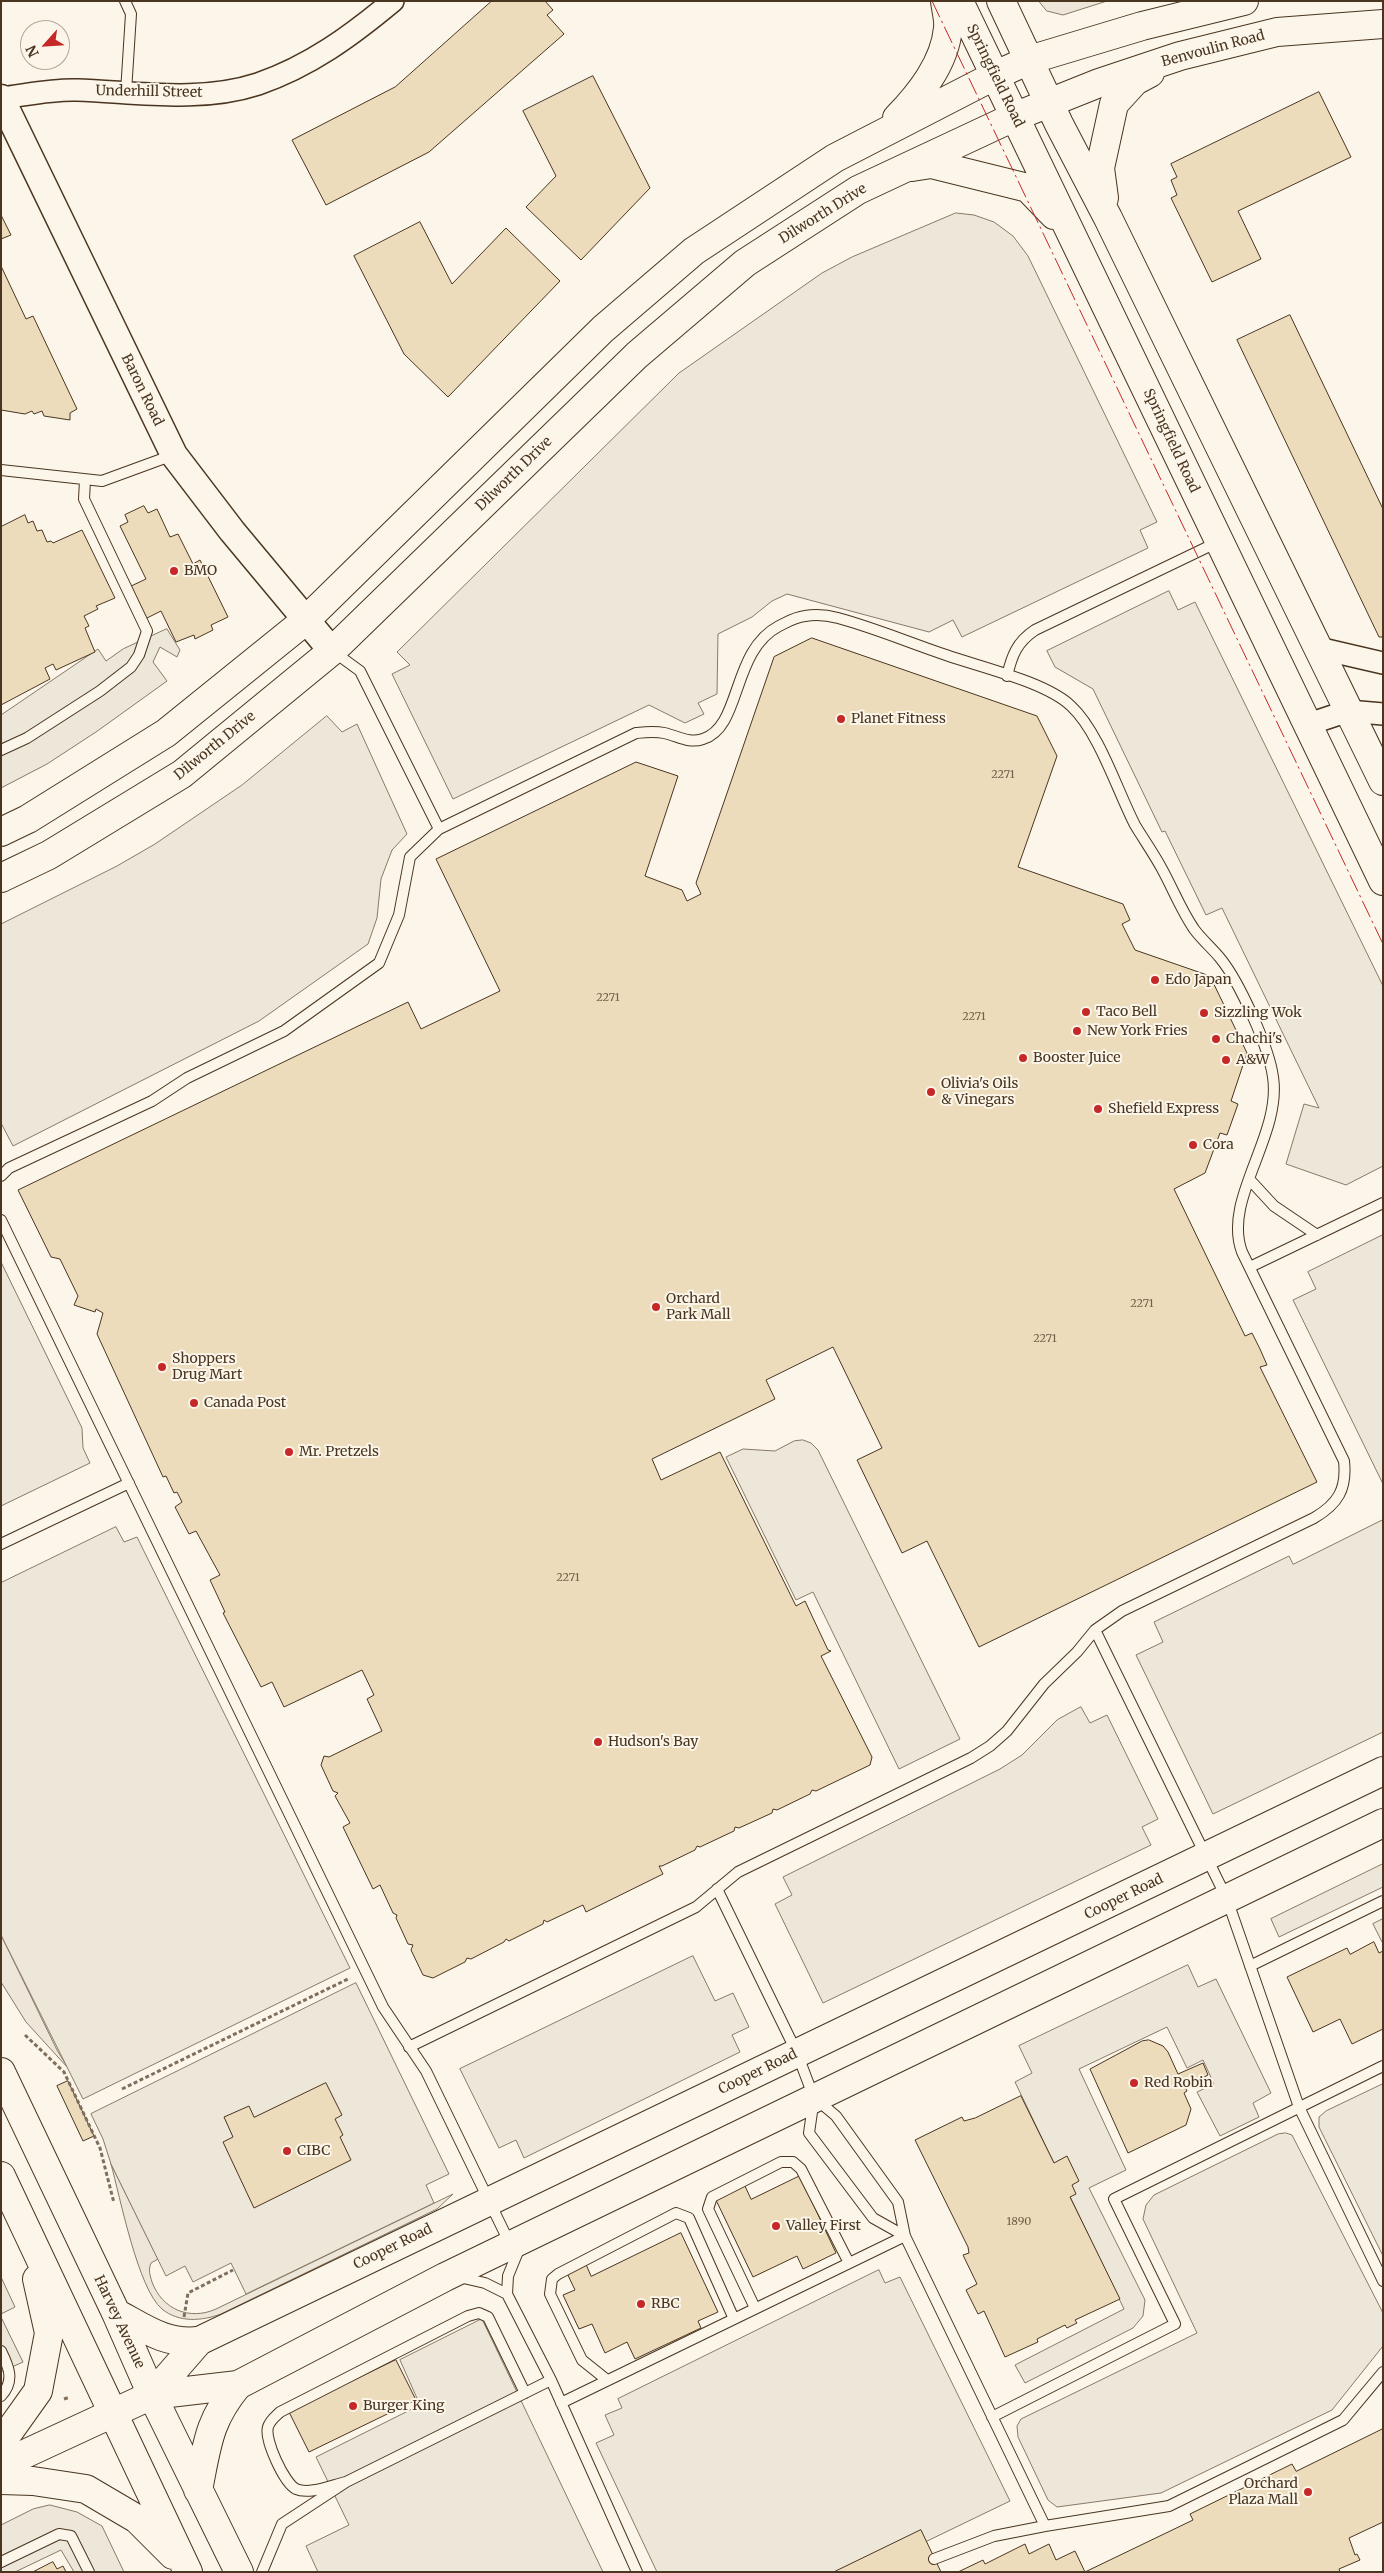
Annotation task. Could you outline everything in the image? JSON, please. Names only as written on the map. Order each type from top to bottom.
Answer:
[{"type":"main road","points":[[884,132],[918,95],[941,57],[948,28],[945,1]]},
{"type":"main road","name":"Springfield Road","points":[[959,1],[1306,725],[1383,881]]},
{"type":"main road","points":[[1001,1],[1049,104],[1108,218],[1383,781]]},
{"type":"main road","points":[[1,832],[28,819],[166,733],[306,620],[602,329],[694,251],[834,158],[1029,60],[1142,26],[1244,1]]},
{"type":"main road","name":"Benvoulin Road","points":[[1049,104],[1100,83],[1180,56],[1277,32],[1383,24]]},
{"type":"main road","points":[[1108,218],[1100,168],[1114,104],[1135,81],[1180,56]]},
{"type":"main road","name":"Dilworth Drive","points":[[1,878],[49,855],[182,774],[332,650],[637,355],[745,263],[858,190],[1014,117],[1049,104]]},
{"type":"main road","points":[[903,168],[932,164],[1028,188],[1071,232]]},
{"type":"main road","name":"Cooper Road","points":[[152,2396],[191,2332],[489,2201],[1383,1771]]},
{"type":"main road","name":"Cooper Road","points":[[1,2465],[152,2396],[238,2385],[445,2277],[1383,1823]]},
{"type":"main road","name":"Harvey Avenue","points":[[1,2072],[116,2313],[152,2396],[239,2572]]},
{"type":"main road","points":[[1,2176],[187,2570]]},
{"type":"main road","points":[[1,2443],[38,2391],[49,2333],[27,2231]]},
{"type":"main road","points":[[116,2313],[162,2337],[182,2343],[191,2332]]},
{"type":"main road","points":[[198,2490],[213,2422],[222,2405],[238,2385]]},
{"type":"main road","points":[[1,2480],[33,2481],[86,2489],[137,2519],[187,2570]]},
{"type":"street","name":"Underhill Street","points":[[1,98],[74,90],[182,95],[220,92],[257,84],[306,64],[341,43],[393,1]]},
{"type":"street","name":"Baron Road","points":[[1,98],[174,455],[332,650]]},
{"type":"street","points":[[1318,648],[1383,663]]},
{"type":"street","points":[[1306,725],[1348,711],[1383,714]]},
{"type":"lane","points":[[126,2],[131,14],[126,92]]},
{"type":"lane","points":[[1,470],[102,481],[174,455]]},
{"type":"lane","points":[[1,750],[26,738],[100,691],[131,667],[146,638],[147,630],[84,499],[85,480]]},
{"type":"lane","points":[[1007,676],[1012,654],[1018,644],[1035,630],[1219,542]]},
{"type":"lane","points":[[1,1176],[9,1168],[152,1101],[187,1078],[284,1031],[379,963],[399,915],[410,857],[439,829],[636,733],[661,732],[693,741],[711,736],[719,730],[726,719],[750,652],[765,635],[798,617],[817,615],[838,618],[1047,690],[1062,698],[1082,719],[1136,827],[1162,869],[1195,930],[1229,970],[1265,1044],[1274,1081],[1270,1121],[1240,1210],[1237,1234],[1250,1267],[1341,1454],[1345,1472],[1340,1496],[1334,1505],[1320,1515],[1122,1612],[1095,1630],[1077,1652],[1044,1684],[1007,1731],[990,1746],[971,1758],[738,1872],[696,1907],[410,2047]]},
{"type":"lane","points":[[332,650],[360,671],[439,829]]},
{"type":"lane","points":[[1250,1180],[1274,1206],[1317,1235]]},
{"type":"lane","points":[[1250,1267],[1383,1203]]},
{"type":"lane","points":[[1,1220],[383,2007],[426,2071],[489,2201],[518,2242],[508,2276],[507,2294],[551,2380],[637,2572]]},
{"type":"lane","points":[[1,1544],[129,1483]]},
{"type":"lane","points":[[1095,1630],[1227,1899],[1299,2108],[1383,2281]]},
{"type":"lane","points":[[717,1889],[797,2053],[814,2098],[809,2133],[873,2218],[905,2236]]},
{"type":"lane","points":[[1250,1966],[1383,1901]]},
{"type":"lane","points":[[992,2416],[1175,2324],[1114,2199],[1383,2066]]},
{"type":"lane","points":[[814,2098],[836,2116],[898,2202],[905,2236],[1045,2526]]},
{"type":"lane","points":[[755,2308],[708,2209],[708,2204],[712,2196],[780,2162],[793,2162],[801,2169],[849,2263]]},
{"type":"lane","points":[[607,2380],[590,2368],[576,2351],[550,2294],[552,2279],[558,2274],[676,2213],[689,2218],[734,2319]]},
{"type":"lane","points":[[561,2402],[905,2236]]},
{"type":"lane","points":[[445,2277],[466,2277],[507,2294]]},
{"type":"lane","points":[[346,2482],[306,2490],[296,2489],[287,2482],[267,2437],[268,2426],[271,2420],[280,2412],[468,2316],[479,2313],[488,2318],[525,2393]]},
{"type":"lane","points":[[1,2351],[10,2371],[8,2388],[1,2396]]},
{"type":"lane","points":[[934,2559],[994,2536],[1168,2506],[1343,2420],[1383,2372]]},
{"type":"lane","points":[[262,2572],[282,2524],[346,2482],[551,2380]]},
{"type":"lane","points":[[1,2562],[59,2534],[71,2536],[89,2572]]},
{"type":"path","points":[[122,2089],[351,1977],[353,1973]]},
{"type":"path","points":[[25,2035],[64,2072],[81,2103],[100,2148],[114,2203]]},
{"type":"path","points":[[191,2332],[188,2293],[232,2270]]},
{"type":"path","points":[[64,2399],[70,2397]]},
{"type":"shaded area","points":[[1039,1],[1107,1],[1063,15],[1047,11]]},
{"type":"shaded area","points":[[956,213],[974,215],[994,222],[1013,236],[1028,256],[1157,522],[1140,530],[1148,548],[962,637],[953,620],[929,632],[787,594],[772,601],[752,617],[718,634],[717,694],[698,703],[704,714],[685,723],[649,705],[453,799],[392,674],[410,665],[397,652],[679,373],[822,273],[852,257]]},
{"type":"shaded area","points":[[1169,591],[1178,610],[1195,602],[1383,986],[1383,1166],[1346,1185],[1286,1164],[1304,1104],[1319,1108],[1222,908],[1206,915],[1165,831],[1162,832],[1093,689],[1055,667],[1047,651]]},
{"type":"shaded area","points":[[167,629],[180,650],[177,657],[160,647],[153,662],[167,681],[96,732],[47,764],[1,788],[1,715],[98,649],[106,661],[123,649]]},
{"type":"shaded area","points":[[327,716],[342,732],[357,724],[407,834],[392,850],[381,879],[377,918],[368,944],[259,1021],[13,1146],[1,1123],[1,924],[117,866],[155,844],[242,785]]},
{"type":"shaded area","points":[[1383,1235],[1383,1484],[1293,1300],[1316,1289],[1308,1272]]},
{"type":"shaded area","points":[[1,1262],[82,1428],[83,1448],[90,1463],[1,1506]]},
{"type":"shaded area","points":[[803,1440],[811,1443],[818,1450],[960,1739],[899,1769],[813,1592],[796,1600],[726,1457],[743,1449],[775,1451],[794,1441]]},
{"type":"shaded area","points":[[1383,1520],[1383,1732],[1213,1814],[1136,1655],[1163,1642],[1154,1622],[1289,1556],[1293,1564]]},
{"type":"shaded area","points":[[116,1527],[124,1542],[137,1537],[350,1968],[83,2099],[1,1935],[1,1583]]},
{"type":"shaded area","points":[[1081,1707],[1090,1723],[1107,1715],[1158,1819],[1142,1827],[1151,1845],[823,2003],[775,1904],[792,1895],[783,1877],[1000,1769],[1022,1755],[1057,1720]]},
{"type":"shaded area","points":[[1383,1864],[1383,1887],[1279,1937],[1271,1919]]},
{"type":"shaded area","points":[[1383,1919],[1383,1941],[1382,1942],[1373,1924]]},
{"type":"shaded area","points":[[1,1935],[57,2050],[68,2068],[26,2022],[1,1982]]},
{"type":"shaded area","points":[[693,1956],[715,2001],[733,1993],[749,2027],[732,2035],[740,2052],[524,2158],[516,2140],[499,2148],[460,2069]]},
{"type":"shaded area","points":[[1188,1965],[1198,1987],[1216,1979],[1271,2093],[1253,2103],[1259,2117],[1220,2136],[1197,2092],[1214,2084],[1203,2060],[1187,2068],[1167,2027],[1079,2069],[1126,2170],[1089,2188],[1145,2300],[1143,2316],[1133,2328],[1025,2383],[1015,2365],[1124,2309],[1015,2082],[1032,2073],[1019,2046]]},
{"type":"shaded area","points":[[356,1983],[449,2174],[426,2185],[434,2203],[246,2294],[231,2263],[193,2282],[185,2266],[166,2276],[111,2164],[103,2139],[91,2114]]},
{"type":"shaded area","points":[[1383,2084],[1383,2256],[1319,2127],[1319,2117],[1326,2111]]},
{"type":"shaded area","points":[[1286,2133],[1292,2135],[1383,2313],[1383,2346],[1332,2410],[1161,2493],[1057,2507],[1048,2500],[1018,2437],[1017,2426],[1021,2419],[1197,2333],[1143,2219],[1146,2205],[1154,2195],[1278,2134]]},
{"type":"shaded area","points":[[111,2164],[158,2259],[151,2263],[149,2270],[157,2291],[170,2306],[187,2313],[196,2314],[216,2309],[453,2194],[437,2209],[221,2314],[206,2318],[183,2319],[169,2314],[162,2309],[153,2298],[145,2283],[131,2241]]},
{"type":"shaded area","points":[[879,2270],[885,2283],[900,2277],[1010,2501],[863,2572],[657,2572],[596,2443],[614,2435],[605,2415],[622,2408],[618,2399]]},
{"type":"shaded area","points":[[1,2277],[15,2307],[1,2314]]},
{"type":"shaded area","points":[[1,2317],[23,2362],[1,2372]]},
{"type":"shaded area","points":[[482,2319],[603,2572],[318,2572],[306,2546],[349,2525],[316,2457],[420,2405],[400,2360]]},
{"type":"shaded area","points":[[50,2505],[77,2512],[102,2526],[124,2572],[74,2572],[61,2550],[15,2572],[1,2572],[1,2525],[33,2509]]},
{"type":"building","points":[[492,1],[545,1],[553,10],[547,15],[564,34],[429,152],[326,205],[292,140],[395,87]]},
{"type":"building","points":[[593,76],[650,188],[581,260],[526,207],[556,176],[523,111]]},
{"type":"building","points":[[1319,92],[1351,157],[1238,211],[1261,259],[1212,282],[1171,198],[1177,195],[1171,180],[1177,177],[1171,164]]},
{"type":"building","points":[[1,215],[11,235],[1,239]]},
{"type":"building","points":[[420,222],[452,284],[506,228],[560,281],[448,397],[404,354],[354,256]]},
{"type":"building","points":[[1,266],[26,319],[33,316],[77,409],[70,413],[70,420],[44,416],[42,411],[34,414],[32,411],[25,414],[1,410]]},
{"type":"building","points":[[1290,315],[1383,509],[1383,637],[1379,637],[1237,340]]},
{"type":"building","name":"BMO","points":[[144,506],[148,513],[157,509],[170,537],[178,534],[193,564],[200,560],[228,617],[211,625],[213,630],[195,639],[194,635],[176,642],[161,611],[145,619],[129,587],[146,579],[120,526],[128,522],[125,515]]},
{"type":"building","points":[[25,515],[28,523],[33,521],[37,531],[42,530],[47,542],[51,541],[53,543],[82,530],[115,598],[96,606],[98,609],[84,616],[89,626],[85,628],[95,652],[56,670],[53,664],[45,668],[50,679],[1,705],[1,527]]},
{"type":"building","name":"Orchard Park Mall","points":[[812,638],[1037,716],[1057,756],[1018,867],[1123,904],[1130,920],[1122,924],[1135,950],[1210,976],[1247,1053],[1231,1101],[1238,1104],[1227,1135],[1220,1133],[1205,1173],[1174,1189],[1245,1336],[1252,1333],[1260,1349],[1267,1365],[1260,1367],[1317,1482],[979,1647],[927,1541],[902,1553],[857,1460],[882,1448],[833,1347],[766,1380],[775,1399],[652,1459],[661,1480],[720,1452],[796,1606],[805,1601],[828,1650],[831,1651],[821,1656],[872,1757],[870,1765],[816,1791],[812,1790],[810,1794],[777,1810],[773,1809],[772,1813],[739,1828],[735,1827],[734,1831],[700,1847],[697,1846],[695,1850],[659,1866],[663,1874],[586,1912],[583,1905],[547,1922],[544,1920],[543,1924],[509,1941],[506,1939],[504,1942],[471,1959],[467,1958],[465,1962],[433,1978],[423,1975],[411,1950],[413,1945],[408,1944],[396,1918],[397,1915],[393,1913],[380,1885],[373,1889],[343,1827],[350,1823],[335,1796],[338,1793],[333,1791],[321,1765],[324,1756],[329,1757],[382,1731],[367,1699],[374,1695],[362,1670],[284,1707],[272,1682],[261,1687],[223,1613],[225,1612],[210,1580],[220,1575],[196,1531],[189,1534],[175,1507],[182,1502],[177,1492],[174,1493],[166,1476],[163,1477],[97,1334],[103,1313],[96,1309],[95,1312],[74,1305],[78,1296],[60,1259],[51,1257],[18,1190],[408,1002],[421,1029],[500,991],[436,859],[636,762],[678,776],[645,876],[682,890],[687,901],[701,894],[696,883],[774,657]]},
{"type":"building","points":[[1374,1942],[1379,1953],[1383,1951],[1383,2029],[1352,2044],[1340,2019],[1313,2032],[1287,1977],[1347,1948],[1350,1954]]},
{"type":"building","points":[[1149,2040],[1163,2046],[1168,2052],[1178,2074],[1203,2063],[1208,2075],[1185,2087],[1187,2091],[1184,2093],[1191,2109],[1186,2125],[1128,2153],[1090,2069],[1142,2041]]},
{"type":"building","points":[[68,2081],[94,2136],[83,2141],[57,2086]]},
{"type":"building","name":"CIBC","points":[[326,2083],[342,2115],[335,2119],[343,2135],[340,2137],[351,2160],[254,2208],[223,2142],[233,2137],[224,2117],[249,2106],[254,2117]]},
{"type":"building","points":[[1021,2096],[1054,2163],[1067,2156],[1079,2181],[1072,2185],[1076,2194],[1070,2197],[1120,2299],[1075,2320],[1077,2323],[1067,2328],[1065,2325],[1037,2339],[1038,2342],[1005,2357],[984,2311],[978,2314],[966,2290],[977,2284],[963,2255],[969,2253],[968,2247],[915,2140],[962,2117],[964,2121],[975,2118]]},
{"type":"building","name":"Valley First","points":[[800,2176],[836,2253],[803,2269],[797,2256],[753,2277],[715,2198],[744,2184],[751,2199]]},
{"type":"building","name":"RBC","points":[[681,2233],[718,2312],[698,2321],[701,2328],[635,2359],[627,2342],[605,2353],[592,2324],[579,2329],[563,2295],[575,2290],[566,2271],[585,2262],[591,2276]]},
{"type":"building","name":"Burger King","points":[[396,2360],[416,2400],[309,2452],[289,2412]]},
{"type":"building","name":"Orchard Plaza Mall","points":[[1383,2429],[1383,2522],[1349,2538],[1355,2555],[1357,2554],[1360,2560],[1339,2569],[1340,2572],[1085,2572],[1193,2520],[1190,2514],[1292,2464],[1296,2471]]},
{"type":"building","points":[[921,2530],[941,2572],[834,2572]]},
{"type":"building","points":[[1025,2544],[1029,2554],[1049,2544],[1056,2560],[1075,2551],[1085,2572],[958,2572],[983,2560],[985,2564]]},
{"type":"building","points":[[53,2562],[57,2569],[63,2566],[66,2572],[33,2572]]},
{"type":"power","points":[[932,1],[1383,944]]},
{"type":"place","name":"BMO","points":[[174,571]]},
{"type":"place","name":"Planet Fitness","points":[[841,719]]},
{"type":"place","name":"Edo Japan","points":[[1155,980]]},
{"type":"place","name":"Taco Bell","points":[[1086,1012]]},
{"type":"place","name":"Sizzling Wok","points":[[1204,1013]]},
{"type":"place","name":"New York Fries","points":[[1077,1031]]},
{"type":"place","name":"Chachi's","points":[[1216,1039]]},
{"type":"place","name":"Booster Juice","points":[[1023,1058]]},
{"type":"place","name":"A&W","points":[[1226,1060]]},
{"type":"place","name":"Olivia's Oils & Vinegars","points":[[931,1092]]},
{"type":"place","name":"Shefield Express","points":[[1098,1109]]},
{"type":"place","name":"Cora","points":[[1193,1145]]},
{"type":"place","name":"Orchard Park Mall","points":[[656,1307]]},
{"type":"place","name":"Shoppers Drug Mart","points":[[162,1367]]},
{"type":"place","name":"Canada Post","points":[[194,1403]]},
{"type":"place","name":"Mr. Pretzels","points":[[289,1452]]},
{"type":"place","name":"Hudson's Bay","points":[[598,1742]]},
{"type":"place","name":"Red Robin","points":[[1134,2083]]},
{"type":"place","name":"CIBC","points":[[287,2151]]},
{"type":"place","name":"Valley First","points":[[776,2226]]},
{"type":"place","name":"RBC","points":[[641,2304]]},
{"type":"place","name":"Burger King","points":[[353,2406]]},
{"type":"place","name":"Orchard Plaza Mall","points":[[1308,2492]]}]
